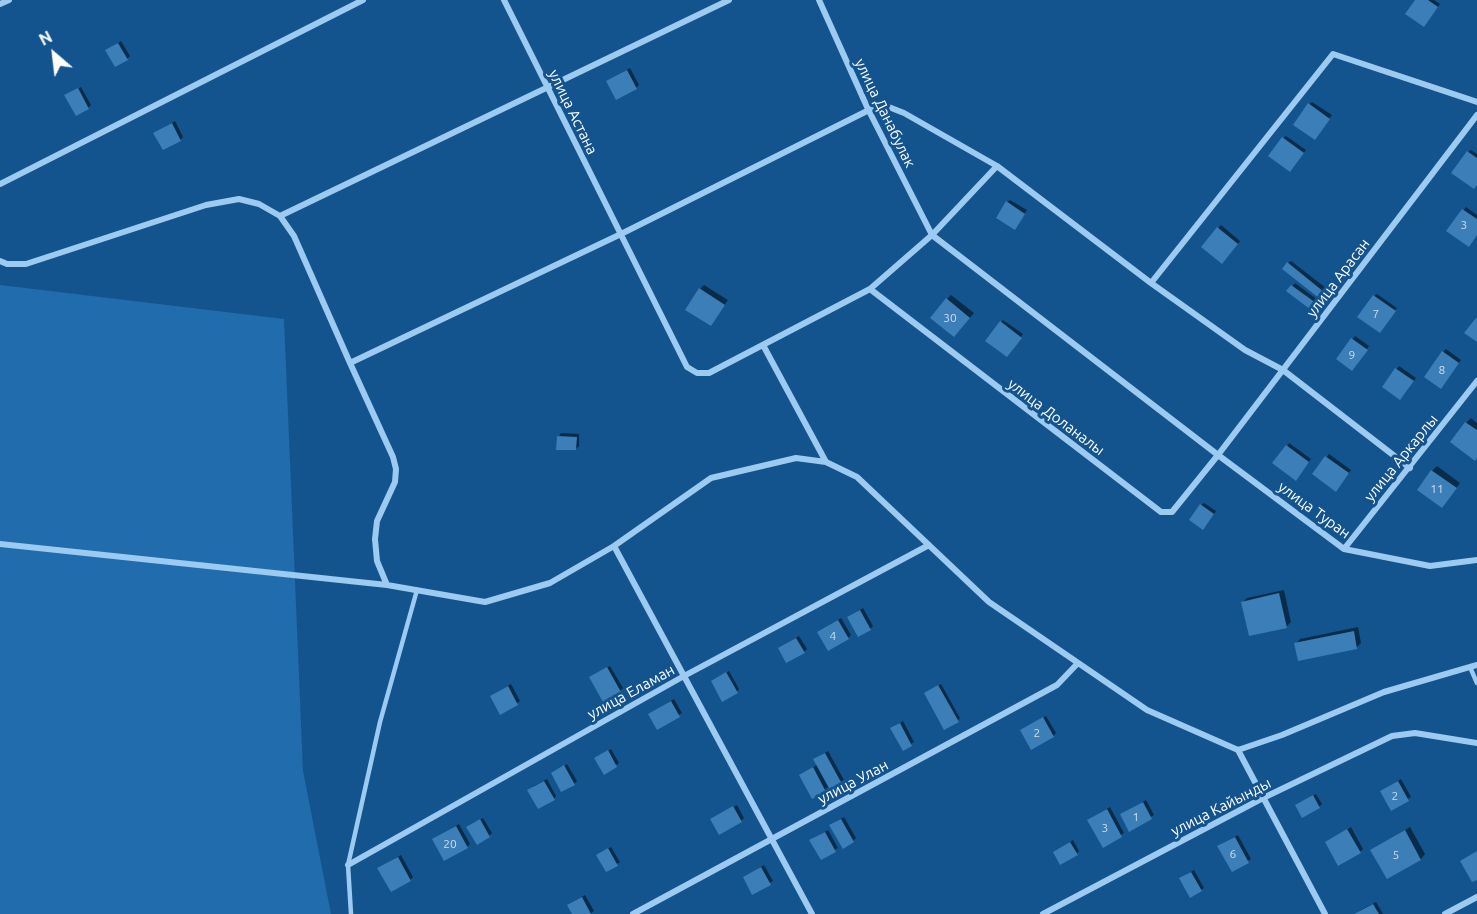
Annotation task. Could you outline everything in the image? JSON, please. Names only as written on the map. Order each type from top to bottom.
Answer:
[{"type":"street","points":[[0,4],[9,0]]},
{"type":"street","points":[[0,184],[363,0]]},
{"type":"street","name":"улица Астана","points":[[504,0],[687,367],[697,373],[710,373],[870,289],[932,235],[997,166]]},
{"type":"street","points":[[280,216],[729,0]]},
{"type":"street","name":"улица Данабулак","points":[[819,0],[868,109],[932,235]]},
{"type":"street","points":[[1151,284],[1333,54],[1477,102]]},
{"type":"street","points":[[350,363],[621,234],[881,104],[904,113],[997,166],[1151,284],[1245,350],[1283,370],[1410,468]]},
{"type":"street","name":"улица Арасан","points":[[1218,455],[1477,115]]},
{"type":"street","points":[[0,261],[8,264],[26,264],[206,205],[239,199],[259,204],[280,216],[294,236],[393,457],[396,469],[394,482],[377,521],[375,539],[377,561],[387,585]]},
{"type":"street","name":"улица Туран","points":[[932,235],[1344,549],[1430,566],[1477,560]]},
{"type":"street","name":"улица Доланалы","points":[[870,289],[1161,512],[1172,512],[1218,455]]},
{"type":"street","points":[[763,345],[826,462]]},
{"type":"street","name":"улица Аркарлы","points":[[1344,549],[1477,381]]},
{"type":"street","points":[[0,544],[387,585],[485,602],[550,583],[614,546],[711,478],[796,458],[826,462],[857,477],[989,602],[1147,710],[1238,750],[1325,914]]},
{"type":"street","name":"улица Еламан","points":[[348,865],[684,676],[929,545]]},
{"type":"street","points":[[614,546],[812,914]]},
{"type":"street","name":"улица Улан","points":[[633,914],[1057,685],[1078,663]]},
{"type":"street","points":[[1238,750],[1282,735],[1384,692],[1473,666]]},
{"type":"street","name":"улица Кайынды","points":[[1043,914],[1263,798],[1392,736],[1415,733],[1477,743]]},
{"type":"street","points":[[1445,914],[1477,897]]},
{"type":"lane","points":[[351,914],[348,865],[380,722],[417,590]]},
{"type":"lane","points":[[1473,666],[1477,683]]},
{"type":"shaded area","points":[[0,285],[284,319],[303,771],[331,914],[0,914]]},
{"type":"building","points":[[1415,0],[1428,0],[1438,7],[1424,27],[1405,14]]},
{"type":"building","points":[[118,43],[128,60],[115,67],[105,50]]},
{"type":"building","points":[[627,70],[637,89],[616,100],[606,81]]},
{"type":"building","points":[[78,88],[89,109],[76,116],[64,95]]},
{"type":"building","points":[[1308,103],[1330,119],[1315,140],[1293,125]]},
{"type":"building","points":[[172,123],[181,141],[163,150],[153,133]]},
{"type":"building","points":[[1282,137],[1304,153],[1290,172],[1268,156]]},
{"type":"building","points":[[1467,151],[1477,158],[1477,185],[1474,189],[1451,173]]},
{"type":"building","points":[[1006,201],[1025,214],[1015,230],[996,218]]},
{"type":"building","points":[[1462,209],[1477,219],[1477,235],[1469,247],[1446,231]]},
{"type":"building","points":[[1217,227],[1238,244],[1222,264],[1201,247]]},
{"type":"building","points":[[1287,262],[1324,292],[1319,298],[1282,269]]},
{"type":"building","points":[[1291,285],[1316,303],[1311,310],[1286,291]]},
{"type":"building","points":[[699,288],[725,305],[711,326],[685,310]]},
{"type":"building","points":[[1373,295],[1396,311],[1380,333],[1357,317]]},
{"type":"building","points":[[946,298],[970,318],[954,337],[930,318]]},
{"type":"building","points":[[1477,319],[1477,342],[1464,333]]},
{"type":"building","points":[[1000,321],[1022,338],[1007,357],[985,341]]},
{"type":"building","points":[[1351,338],[1368,350],[1352,371],[1336,359]]},
{"type":"building","points":[[1442,351],[1459,363],[1441,389],[1424,377]]},
{"type":"building","points":[[1395,368],[1414,381],[1400,400],[1382,387]]},
{"type":"building","points":[[1465,422],[1477,430],[1477,458],[1475,461],[1450,442]]},
{"type":"building","points":[[557,436],[577,437],[576,450],[556,450]]},
{"type":"building","points":[[1286,445],[1309,462],[1296,481],[1272,463]]},
{"type":"building","points":[[1325,456],[1349,473],[1336,492],[1312,474]]},
{"type":"building","points":[[1431,470],[1457,488],[1442,508],[1417,490]]},
{"type":"building","points":[[1200,504],[1214,514],[1203,530],[1189,520]]},
{"type":"building","points":[[1279,593],[1287,628],[1249,636],[1241,602]]},
{"type":"building","points":[[860,610],[871,630],[858,637],[847,617]]},
{"type":"building","points":[[838,620],[849,639],[828,651],[817,632]]},
{"type":"building","points":[[1354,631],[1357,649],[1298,661],[1294,643]]},
{"type":"building","points":[[796,638],[805,653],[786,663],[778,648]]},
{"type":"building","points":[[607,667],[621,692],[603,702],[589,677]]},
{"type":"building","points":[[726,672],[738,693],[722,702],[711,681]]},
{"type":"building","points":[[938,685],[959,722],[944,730],[924,693]]},
{"type":"building","points":[[508,686],[518,705],[500,715],[490,696]]},
{"type":"building","points":[[671,701],[680,717],[657,730],[648,714]]},
{"type":"building","points":[[1043,717],[1054,737],[1031,750],[1020,730]]},
{"type":"building","points":[[900,723],[912,746],[903,751],[890,728]]},
{"type":"building","points":[[608,750],[617,767],[604,775],[594,758]]},
{"type":"building","points":[[825,753],[842,784],[830,790],[813,759]]},
{"type":"building","points":[[564,765],[575,785],[561,792],[551,773]]},
{"type":"building","points":[[813,767],[826,792],[812,799],[799,775]]},
{"type":"building","points":[[544,781],[555,800],[538,809],[527,790]]},
{"type":"building","points":[[1398,781],[1409,801],[1391,811],[1380,791]]},
{"type":"building","points":[[1313,795],[1320,808],[1302,818],[1295,805]]},
{"type":"building","points":[[1143,802],[1152,819],[1129,832],[1120,814]]},
{"type":"building","points":[[733,806],[742,822],[719,835],[710,819]]},
{"type":"building","points":[[1107,809],[1122,837],[1103,848],[1087,820]]},
{"type":"building","points":[[480,819],[490,837],[477,845],[466,827]]},
{"type":"building","points":[[841,819],[854,842],[843,849],[829,825]]},
{"type":"building","points":[[456,826],[468,848],[444,861],[432,839]]},
{"type":"building","points":[[1347,829],[1361,853],[1338,866],[1325,842]]},
{"type":"building","points":[[1405,830],[1421,860],[1387,879],[1370,850]]},
{"type":"building","points":[[825,832],[836,852],[821,860],[809,840]]},
{"type":"building","points":[[1235,837],[1249,863],[1232,872],[1217,846]]},
{"type":"building","points":[[1070,842],[1078,855],[1060,865],[1053,852]]},
{"type":"building","points":[[608,848],[618,866],[606,872],[596,855]]},
{"type":"building","points":[[1477,851],[1477,880],[1472,882],[1460,861]]},
{"type":"building","points":[[398,857],[411,881],[391,892],[377,868]]},
{"type":"building","points":[[761,867],[771,885],[752,895],[743,877]]},
{"type":"building","points":[[1191,872],[1202,891],[1190,898],[1179,878]]},
{"type":"building","points":[[582,897],[591,914],[572,914],[567,905]]},
{"type":"building","points":[[1373,904],[1379,914],[1354,914]]}]
